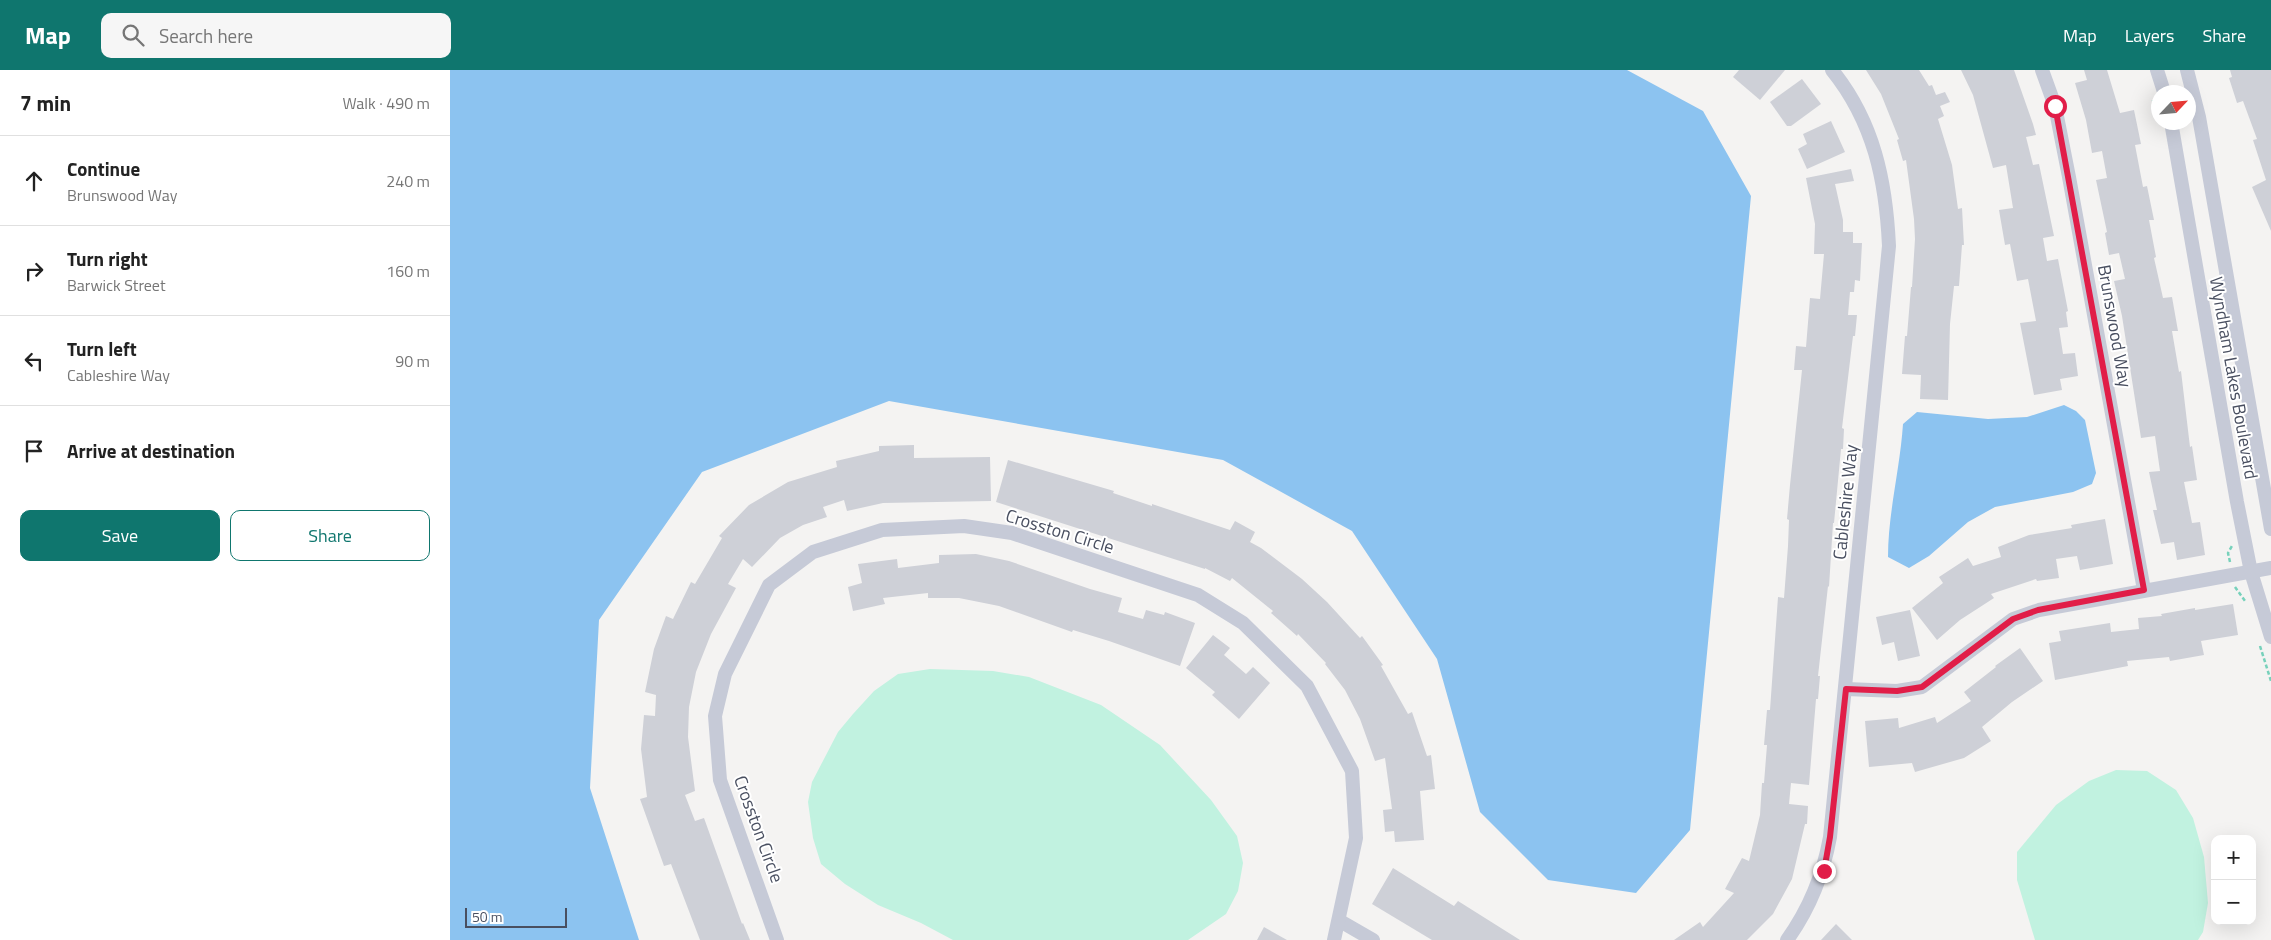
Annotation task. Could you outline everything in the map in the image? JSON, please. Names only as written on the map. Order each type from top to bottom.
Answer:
[{"type":"street","name":"Cableshire Way","points":[[1786,940],[1801,920],[1824,871],[1830,837],[1888,246],[1887,208],[1883,179],[1869,132],[1856,106],[1832,70]]},
{"type":"street","name":"Brunswood Way","points":[[2042,70],[2055,106],[2069,177],[2144,590]]},
{"type":"street","points":[[2157,70],[2162,85]]},
{"type":"street","name":"Wyndham Lakes Boulevard","points":[[2187,70],[2199,117],[2271,529]]},
{"type":"street","name":"Wyndham Lakes Boulevard","points":[[2172,130],[2251,572],[2271,637]]},
{"type":"street","name":"Crosston Circle","points":[[777,940],[720,780],[715,716],[725,674],[769,585],[813,552],[882,530],[964,526],[1012,533],[1198,595],[1243,623],[1307,686],[1352,771],[1356,838],[1340,921],[1334,940]]},
{"type":"street","points":[[1846,689],[1897,691],[1922,687],[2013,619],[2038,610],[2271,568]]},
{"type":"street","points":[[1340,921],[1373,940]]},
{"type":"green space","points":[[930,669],[993,671],[1029,677],[1101,705],[1160,745],[1211,800],[1237,836],[1243,863],[1238,891],[1226,914],[1188,940],[953,940],[921,923],[878,905],[845,884],[821,864],[813,838],[808,802],[812,782],[838,732],[874,691],[898,674]]},
{"type":"green space","points":[[2116,770],[2147,771],[2176,790],[2193,818],[2204,857],[2208,903],[2203,932],[2198,940],[2035,940],[2017,880],[2017,852],[2056,805],[2089,781]]},
{"type":"water","points":[[450,70],[1627,70],[1703,111],[1751,196],[1690,830],[1636,893],[1548,880],[1480,812],[1437,659],[1352,531],[1223,460],[889,401],[702,472],[599,620],[590,788],[639,940],[450,940]]},
{"type":"water","points":[[2064,405],[2076,411],[2085,420],[2096,473],[2092,484],[2073,492],[1995,507],[1968,522],[1929,556],[1909,568],[1888,557],[1890,524],[1903,424],[1917,412],[1988,419],[2027,417]]},
{"type":"building","points":[[1739,70],[1785,70],[1760,100],[1733,77]]},
{"type":"building","points":[[1866,70],[1919,70],[1929,86],[1932,85],[1936,95],[1945,92],[1950,102],[1940,106],[1944,116],[1938,119],[1952,165],[1958,209],[1962,208],[1964,245],[1962,245],[1959,286],[1954,286],[1950,324],[1948,400],[1920,399],[1921,375],[1902,374],[1912,287],[1915,239],[1914,219],[1906,160],[1903,161],[1897,140],[1899,139],[1881,94]]},
{"type":"building","points":[[1961,70],[2014,70],[2033,124],[2036,135],[2026,137],[2033,165],[2039,164],[2054,236],[2043,238],[2047,261],[2058,259],[2068,311],[2066,312],[2068,327],[2059,328],[2063,354],[2075,353],[2078,376],[2060,379],[2062,390],[2034,395],[2020,323],[2036,321],[2028,279],[2017,281],[2010,244],[2005,245],[1999,210],[2013,208],[2006,165],[1993,168],[1973,95]]},
{"type":"building","points":[[2084,70],[2107,70],[2120,113],[2134,110],[2141,144],[2135,145],[2143,187],[2147,186],[2154,220],[2149,220],[2156,257],[2154,258],[2163,298],[2172,297],[2178,331],[2172,331],[2179,372],[2181,371],[2190,447],[2192,446],[2197,480],[2184,482],[2192,523],[2200,522],[2205,555],[2177,560],[2174,542],[2161,544],[2153,510],[2157,510],[2149,472],[2160,471],[2155,436],[2141,438],[2122,316],[2114,281],[2125,279],[2119,253],[2109,255],[2105,233],[2107,232],[2096,180],[2107,178],[2102,151],[2092,153],[2086,120],[2075,83],[2087,80]]},
{"type":"building","points":[[2230,70],[2271,70],[2271,231],[2252,187],[2266,180],[2253,140],[2257,139],[2243,101],[2237,103],[2229,78],[2232,77]]},
{"type":"building","points":[[1802,79],[1821,104],[1791,126],[1787,126],[1770,102]]},
{"type":"building","points":[[1831,121],[1845,152],[1807,169],[1798,149],[1807,144],[1803,134]]},
{"type":"building","points":[[1851,169],[1854,181],[1835,184],[1843,220],[1843,232],[1853,232],[1853,243],[1862,243],[1860,281],[1855,280],[1854,292],[1850,292],[1848,315],[1857,315],[1855,336],[1853,336],[1842,428],[1844,429],[1843,449],[1841,449],[1833,523],[1829,587],[1818,676],[1820,676],[1818,699],[1816,699],[1809,785],[1791,783],[1789,804],[1808,806],[1807,824],[1805,824],[1792,879],[1773,914],[1747,940],[1674,940],[1700,922],[1703,927],[1734,893],[1725,889],[1742,858],[1749,861],[1760,815],[1767,745],[1764,745],[1767,710],[1770,710],[1778,597],[1784,598],[1789,520],[1787,519],[1802,370],[1794,370],[1796,346],[1806,347],[1810,298],[1820,299],[1824,254],[1814,254],[1815,224],[1806,178]]},
{"type":"building","points":[[914,445],[914,458],[990,457],[991,501],[883,503],[847,511],[844,500],[823,507],[827,517],[803,525],[780,538],[752,567],[743,559],[728,584],[736,588],[711,634],[696,672],[689,707],[688,737],[695,791],[685,795],[695,821],[704,818],[742,924],[750,940],[700,940],[671,864],[664,866],[640,799],[647,797],[641,749],[644,715],[655,716],[656,695],[645,692],[654,649],[666,616],[673,619],[691,582],[695,584],[722,538],[719,536],[749,505],[788,482],[837,467],[836,461],[879,451],[879,446]]},
{"type":"building","points":[[1008,460],[1114,491],[1113,493],[1230,530],[1235,521],[1255,532],[1250,542],[1302,579],[1327,602],[1360,638],[1362,636],[1383,665],[1381,666],[1408,714],[1412,712],[1427,756],[1431,755],[1435,789],[1420,791],[1424,840],[1395,842],[1394,831],[1385,832],[1383,810],[1392,809],[1385,758],[1375,761],[1360,719],[1345,690],[1326,663],[1298,634],[1297,636],[1271,613],[1273,611],[1232,578],[1230,581],[1205,568],[996,502]]},
{"type":"building","points":[[2105,519],[2113,564],[2080,570],[2077,556],[2056,559],[2059,578],[2037,581],[2036,579],[1991,594],[1994,598],[1960,620],[1937,640],[1912,608],[1943,583],[1939,577],[1968,558],[1973,566],[2001,557],[1998,547],[2029,535],[2072,528],[2071,525]]},
{"type":"building","points":[[976,554],[1009,561],[1122,598],[1118,612],[1143,619],[1146,610],[1164,615],[1165,612],[1195,623],[1180,666],[1109,641],[1073,630],[1072,632],[999,606],[959,598],[928,598],[928,593],[883,598],[885,604],[853,611],[848,587],[862,583],[858,564],[897,559],[898,568],[939,563],[939,555]]},
{"type":"building","points":[[2233,604],[2238,635],[2201,641],[2204,655],[2170,661],[2169,657],[2127,661],[2128,666],[2055,680],[2049,643],[2061,641],[2059,631],[2110,623],[2111,632],[2139,629],[2138,618],[2162,616],[2161,614],[2195,608],[2195,610]]},
{"type":"building","points":[[1910,610],[1920,656],[1898,661],[1894,642],[1882,645],[1876,617]]},
{"type":"building","points":[[1213,635],[1230,648],[1224,655],[1246,674],[1253,667],[1270,683],[1239,719],[1212,695],[1215,692],[1186,668]]},
{"type":"building","points":[[2020,648],[2043,681],[2012,702],[1982,727],[1991,741],[1964,758],[1915,772],[1912,763],[1869,767],[1865,721],[1898,718],[1899,728],[1935,717],[1937,723],[1971,701],[1964,692]]},
{"type":"building","points":[[1393,868],[1454,906],[1458,901],[1520,940],[1432,940],[1372,904]]},
{"type":"building","points":[[1836,924],[1852,940],[1821,940]]},
{"type":"building","points":[[1264,927],[1287,940],[1257,940]]},
{"type":"route","points":[[1824,871],[1830,837],[1846,689],[1897,691],[1922,687],[2013,619],[2038,610],[2144,590],[2055,106]]}]
